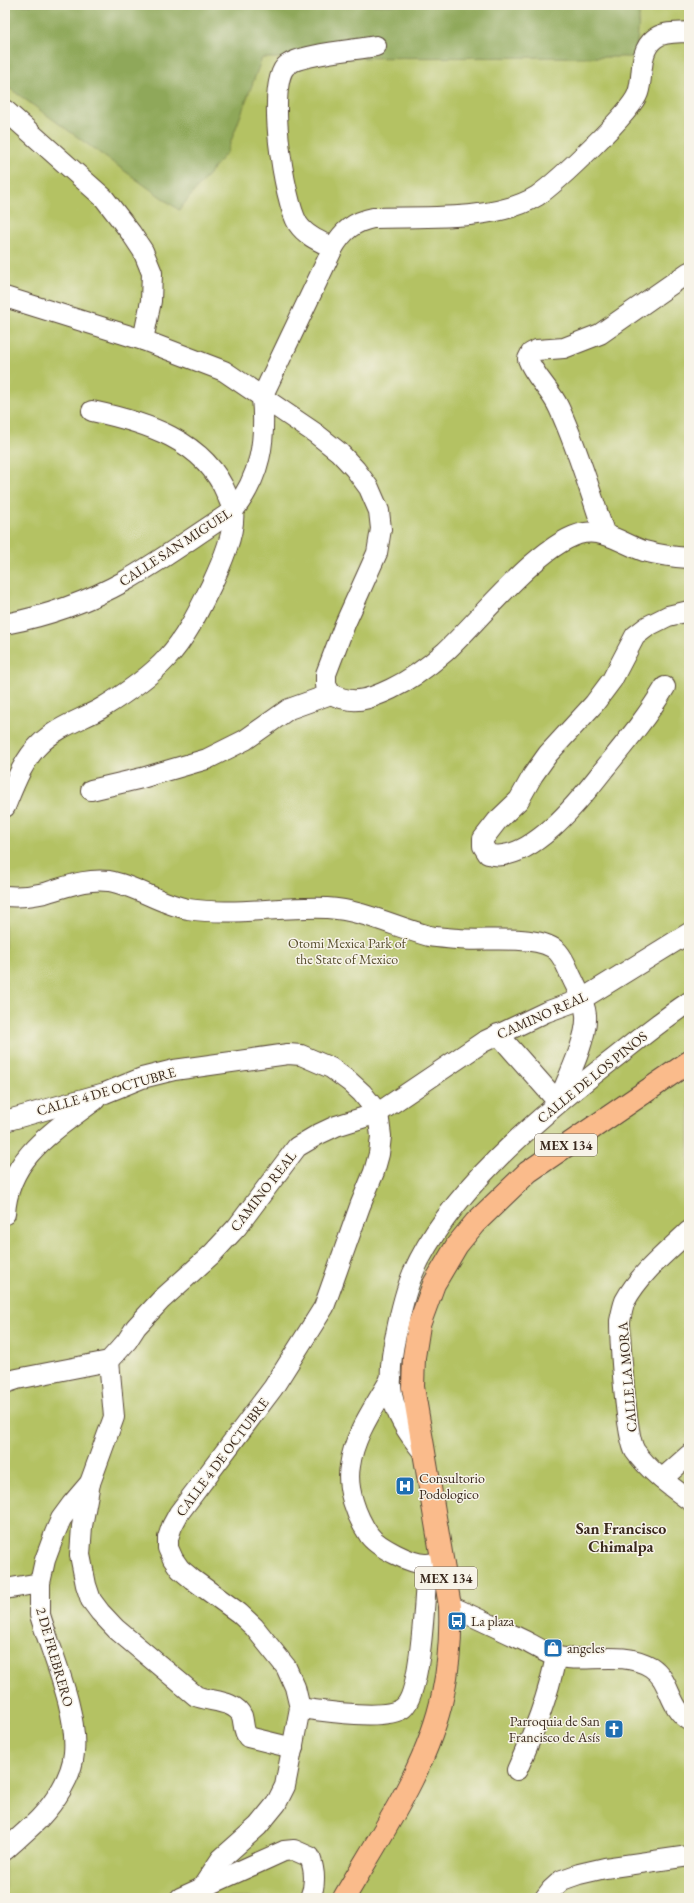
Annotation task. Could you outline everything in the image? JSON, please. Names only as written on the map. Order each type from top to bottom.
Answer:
[{"type":"main road","name":"MEX 134","points":[[344,1898],[415,1774],[433,1729],[443,1694],[448,1663],[451,1636],[450,1606],[435,1563],[423,1452],[413,1387],[414,1357],[419,1325],[434,1284],[458,1245],[492,1205],[528,1172],[689,1062]]},
{"type":"street","points":[[262,398],[333,248],[347,229],[359,221],[373,218],[492,212],[513,206],[536,196],[577,160],[632,105],[639,92],[645,55],[648,46],[654,39],[663,34],[689,32]]},
{"type":"street","points":[[333,248],[306,233],[298,224],[292,211],[279,152],[277,122],[279,77],[282,70],[294,60],[376,46]]},
{"type":"street","points":[[5,110],[104,198],[132,233],[143,251],[152,273],[151,301],[143,340]]},
{"type":"street","points":[[604,535],[574,444],[558,406],[544,382],[531,366],[528,359],[531,353],[544,349],[564,348],[600,334],[689,272]]},
{"type":"street","points":[[5,297],[143,340],[224,371],[315,433],[339,452],[369,488],[379,511],[381,529],[376,553],[345,624],[326,674],[326,685],[331,694],[343,700],[355,701],[378,695],[406,682],[445,652],[540,557],[564,540],[584,532],[604,535],[644,551],[667,556],[689,558]]},
{"type":"street","name":"CALLE SAN MIGUEL","points":[[5,624],[48,614],[99,594],[126,580],[233,511],[244,497],[255,474],[262,450],[264,424],[262,398]]},
{"type":"street","points":[[5,807],[18,777],[29,758],[40,744],[55,732],[100,709],[136,686],[168,658],[201,606],[216,576],[230,537],[233,511],[221,481],[192,449],[154,428],[119,417],[92,411]]},
{"type":"street","points":[[665,687],[648,715],[559,822],[528,845],[508,854],[496,856],[488,854],[484,846],[483,839],[497,821],[519,800],[532,775],[548,754],[594,704],[612,680],[635,636],[648,626],[668,616],[689,611]]},
{"type":"street","points":[[91,790],[142,778],[207,759],[245,740],[289,709],[331,694]]},
{"type":"street","points":[[5,896],[18,897],[43,893],[91,880],[110,881],[139,890],[166,904],[188,909],[223,912],[327,908],[348,911],[432,937],[544,943],[557,951],[567,963],[582,999],[586,1015],[584,1030],[558,1102],[498,1034]]},
{"type":"street","name":"CAMINO REAL","points":[[109,1361],[161,1300],[207,1258],[237,1227],[298,1147],[319,1134],[336,1126],[378,1113],[483,1042],[546,1012],[582,999],[689,933]]},
{"type":"street","name":"CALLE DE LOS PINOS","points":[[423,1452],[410,1435],[397,1412],[391,1378],[393,1348],[398,1323],[413,1273],[436,1232],[467,1190],[558,1102],[662,1020],[689,1002]]},
{"type":"street","name":"CALLE 4 DE OCTUBRE","points":[[5,1121],[105,1093],[142,1078],[174,1070],[288,1054],[301,1055],[331,1068],[350,1082],[378,1113],[381,1136],[379,1154],[374,1172],[360,1206],[324,1307],[273,1388],[179,1513],[168,1538],[168,1548],[180,1569],[239,1613],[254,1627],[273,1649],[286,1667],[295,1687],[300,1708],[285,1786],[276,1804],[258,1826],[221,1859],[203,1886]]},
{"type":"street","points":[[5,1214],[6,1200],[14,1174],[32,1150],[60,1125],[105,1093]]},
{"type":"street","name":"CALLE LA MORA","points":[[689,1231],[660,1258],[642,1278],[625,1301],[620,1320],[629,1429],[634,1450],[662,1479],[689,1500]]},
{"type":"street","points":[[9,1380],[109,1361]]},
{"type":"street","name":"2 DE FREBRERO","points":[[5,1850],[39,1819],[56,1797],[68,1775],[74,1753],[73,1722],[40,1615],[40,1583],[45,1560],[61,1519],[90,1483],[114,1417],[109,1361]]},
{"type":"street","points":[[300,1708],[330,1712],[367,1714],[386,1713],[402,1708],[410,1698],[415,1683],[435,1563],[403,1558],[378,1544],[369,1535],[352,1501],[349,1477],[353,1453],[365,1423],[391,1378]]},
{"type":"street","points":[[662,1479],[689,1455]]},
{"type":"street","points":[[90,1483],[82,1526],[80,1555],[86,1585],[91,1600],[100,1612],[116,1629],[196,1696],[205,1700],[231,1705],[237,1709],[241,1715],[245,1733],[248,1737],[292,1748]]},
{"type":"street","points":[[5,1589],[40,1583]]},
{"type":"street","points":[[450,1606],[556,1656],[577,1660],[617,1658],[637,1661],[650,1667],[658,1672],[679,1713],[689,1720]]},
{"type":"street","points":[[517,1770],[535,1730],[547,1697],[556,1656]]},
{"type":"street","points":[[180,1898],[265,1858],[284,1851],[294,1850],[310,1857],[315,1877],[310,1898]]},
{"type":"street","points":[[545,1898],[562,1880],[579,1874],[605,1868],[689,1856]]},
{"type":"green space","name":"Otomi Mexica Park of the State of Mexico","points":[[5,5],[689,5],[689,1898],[5,1898]]},
{"type":"green space","points":[[5,5],[640,5],[636,57],[262,58],[227,152],[179,210],[5,85]]},
{"type":"place","name":"Consultorio Podologico","points":[[405,1486]]},
{"type":"place","name":"La plaza","points":[[457,1621]]},
{"type":"place","name":"angeles","points":[[553,1648]]},
{"type":"place","name":"Parroquia de San Francisco de Asís","points":[[614,1729]]},
{"type":"district","name":"San Francisco Chimalpa","points":[[621,1537]]}]
